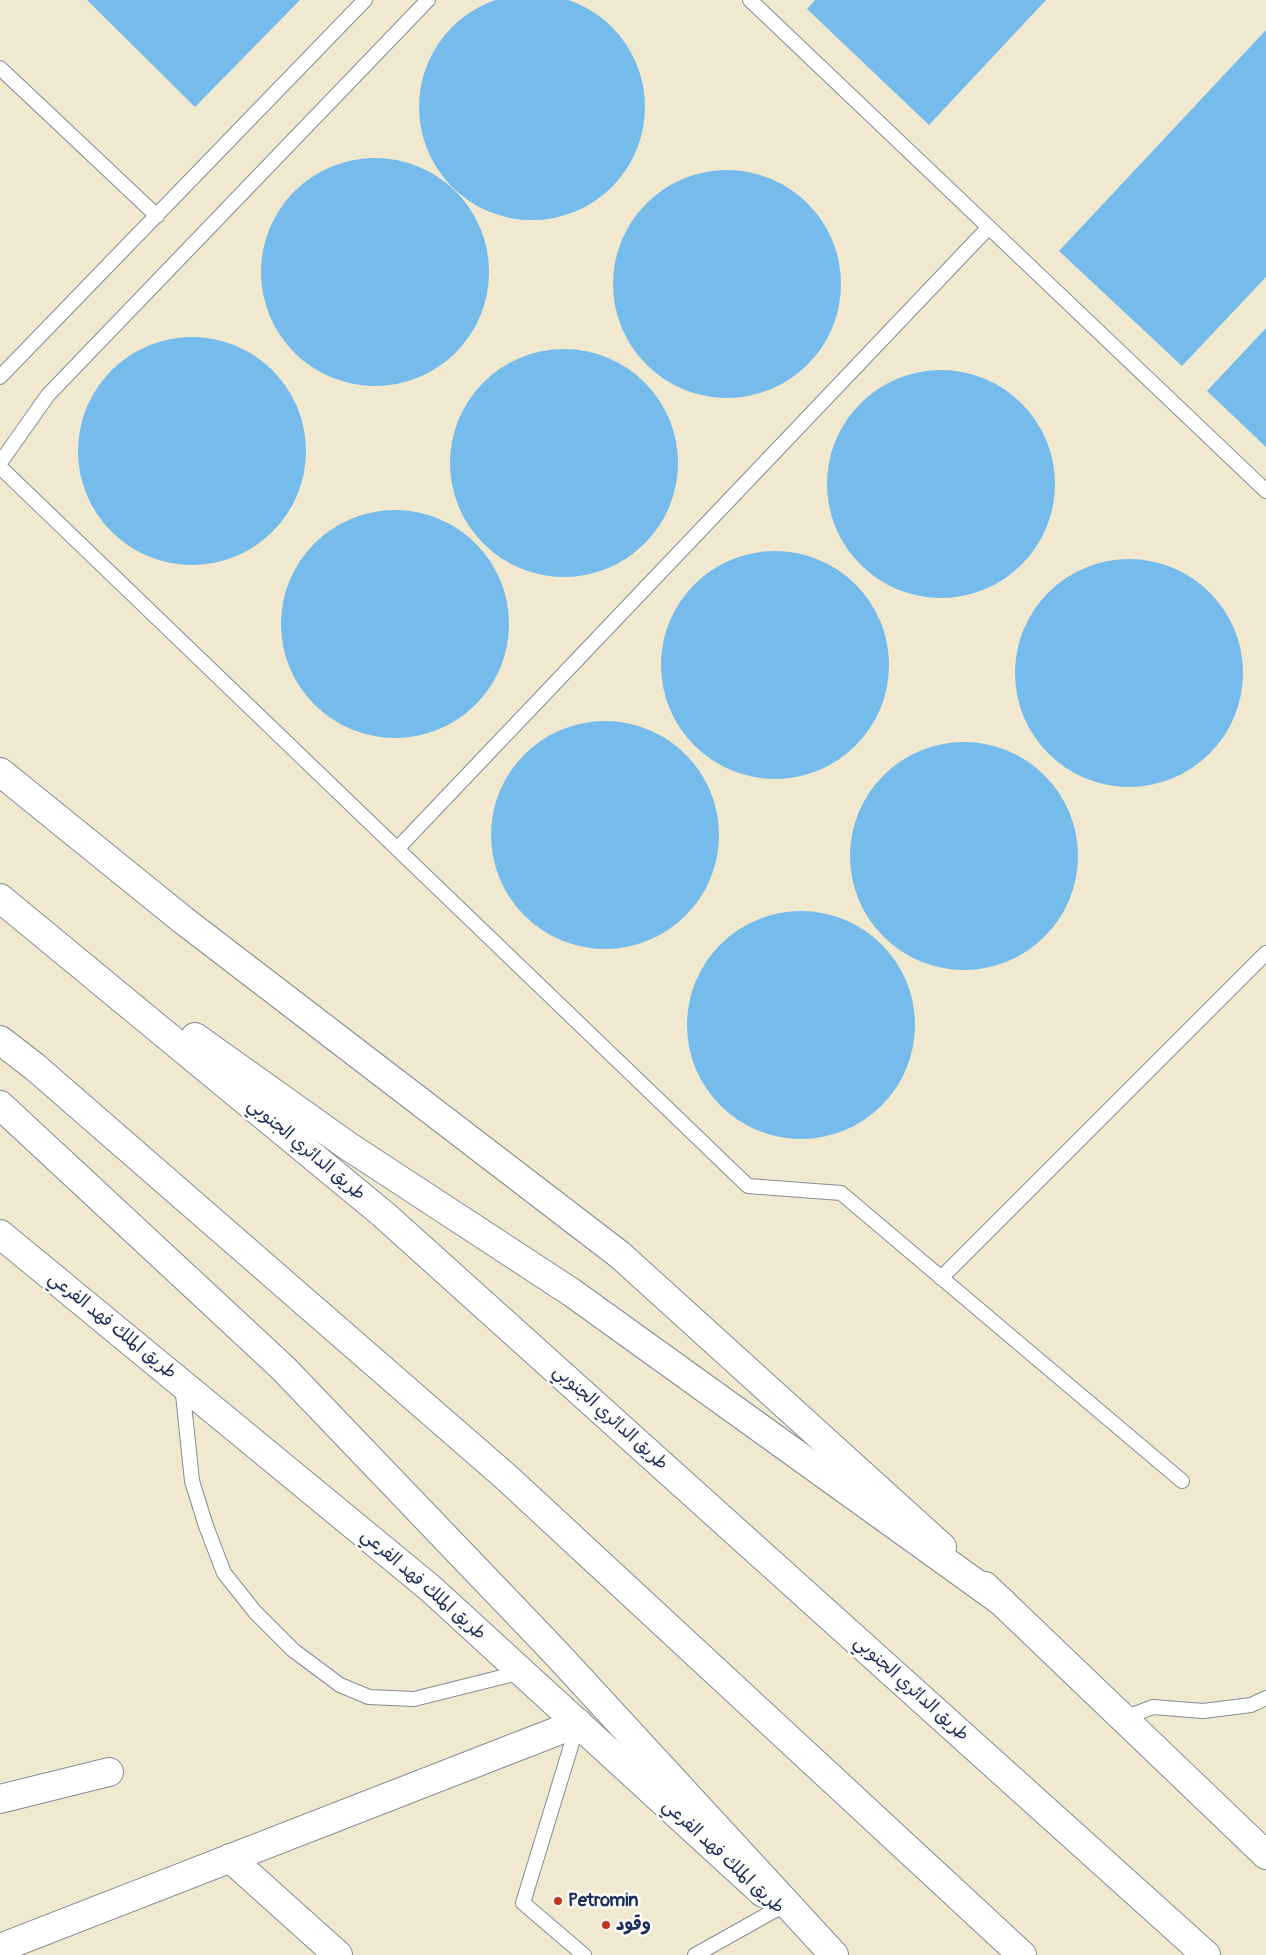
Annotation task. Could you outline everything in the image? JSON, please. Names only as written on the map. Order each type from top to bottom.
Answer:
[{"type":"main road","points":[[0,772],[183,920],[620,1255],[1002,1602],[1266,1855]]},
{"type":"main road","points":[[0,898],[348,1146],[572,1292],[1002,1602]]},
{"type":"main road","name":"طريق الدائري الجنوبي","points":[[0,898],[383,1214],[1206,1955]]},
{"type":"main road","points":[[0,1040],[35,1067],[506,1477],[1022,1955]]},
{"type":"main road","points":[[0,1106],[283,1368],[555,1652],[834,1955]]},
{"type":"main road","name":"طريق الملك فهد الفرعي","points":[[0,1234],[430,1588],[830,1955]]},
{"type":"main road","points":[[0,1948],[578,1723]]},
{"type":"main road","points":[[2,1793],[109,1772]]},
{"type":"main road","points":[[230,1858],[338,1955]]},
{"type":"lane","points":[[0,377],[365,0]]},
{"type":"lane","points":[[0,463],[48,395],[428,0]]},
{"type":"lane","points":[[750,0],[1266,491]]},
{"type":"lane","points":[[0,68],[157,216]]},
{"type":"lane","points":[[397,849],[989,227]]},
{"type":"lane","points":[[0,467],[748,1186],[841,1193],[1182,1481]]},
{"type":"lane","points":[[941,1278],[1266,953]]},
{"type":"lane","points":[[182,1383],[192,1481],[224,1573],[255,1612],[293,1650],[340,1685],[369,1697],[414,1699],[522,1672]]},
{"type":"lane","points":[[1124,1718],[1154,1707],[1203,1711],[1251,1705],[1266,1698]]},
{"type":"lane","points":[[578,1723],[523,1903],[584,1955]]},
{"type":"lane","points":[[696,1955],[779,1908]]},
{"type":"water","points":[[532,-6],[554,-4],[585,7],[612,27],[632,54],[643,85],[645,107],[643,129],[632,160],[612,187],[585,207],[554,218],[532,220],[510,218],[479,207],[452,187],[432,160],[421,129],[419,107],[421,85],[432,54],[452,27],[479,7],[510,-4]]},
{"type":"water","points":[[87,0],[300,0],[195,107]]},
{"type":"water","points":[[815,0],[1046,0],[929,125],[807,9]]},
{"type":"water","points":[[1266,30],[1266,277],[1182,366],[1059,251]]},
{"type":"water","points":[[375,158],[397,160],[419,167],[438,177],[463,200],[475,218],[484,239],[489,272],[487,294],[480,316],[470,335],[447,360],[429,372],[408,381],[375,386],[353,384],[331,377],[312,367],[287,344],[275,326],[266,305],[261,272],[263,250],[270,228],[280,209],[303,184],[321,172],[342,163]]},
{"type":"water","points":[[727,170],[760,175],[781,184],[799,196],[815,212],[827,230],[836,251],[841,284],[836,317],[827,338],[815,356],[799,372],[781,384],[760,393],[727,398],[694,393],[673,384],[655,372],[639,356],[627,338],[618,317],[613,284],[618,251],[627,230],[639,212],[655,196],[673,184],[694,175]]},
{"type":"water","points":[[1266,328],[1266,447],[1207,391]]},
{"type":"water","points":[[192,337],[225,342],[236,346],[255,356],[280,379],[292,397],[301,418],[306,451],[301,484],[297,495],[287,514],[264,539],[246,551],[225,560],[192,565],[159,560],[148,556],[129,546],[104,523],[92,505],[83,484],[78,451],[83,418],[87,407],[97,388],[120,363],[138,351],[159,342]]},
{"type":"water","points":[[564,349],[597,354],[618,363],[636,375],[652,391],[664,409],[673,430],[678,463],[673,496],[664,517],[652,535],[636,551],[618,563],[597,572],[564,577],[531,572],[510,563],[492,551],[476,535],[464,517],[455,496],[450,463],[455,430],[464,409],[476,391],[492,375],[510,363],[531,354]]},
{"type":"water","points":[[941,370],[963,372],[985,379],[1004,389],[1029,412],[1041,430],[1050,451],[1055,484],[1053,506],[1046,528],[1036,547],[1013,572],[995,584],[974,593],[941,598],[919,596],[897,589],[878,579],[853,556],[841,538],[832,517],[827,484],[829,462],[836,440],[846,421],[869,396],[887,384],[908,375]]},
{"type":"water","points":[[395,510],[417,512],[439,519],[458,529],[483,552],[495,570],[504,591],[509,624],[507,646],[500,668],[490,687],[467,712],[449,724],[428,733],[395,738],[373,736],[351,729],[332,719],[307,696],[295,678],[286,657],[281,624],[283,602],[290,580],[300,561],[323,536],[341,524],[362,515]]},
{"type":"water","points":[[775,551],[797,553],[819,560],[838,570],[863,593],[875,611],[884,632],[889,665],[887,687],[880,709],[870,728],[847,753],[829,765],[808,774],[775,779],[753,777],[731,770],[712,760],[687,737],[675,719],[666,698],[661,665],[663,643],[670,621],[680,602],[703,577],[721,565],[742,556]]},
{"type":"water","points":[[1129,559],[1162,564],[1183,573],[1201,585],[1217,601],[1229,619],[1238,640],[1243,673],[1238,706],[1229,727],[1217,745],[1201,761],[1183,773],[1162,782],[1129,787],[1096,782],[1075,773],[1057,761],[1041,745],[1029,727],[1020,706],[1015,673],[1020,640],[1029,619],[1041,601],[1057,585],[1075,573],[1096,564]]},
{"type":"water","points":[[605,721],[638,726],[659,735],[677,747],[693,763],[705,781],[714,802],[719,835],[714,868],[705,889],[693,907],[677,923],[659,935],[638,944],[605,949],[572,944],[551,935],[533,923],[517,907],[505,889],[496,868],[491,835],[496,802],[505,781],[517,763],[533,747],[551,735],[572,726]]},
{"type":"water","points":[[964,742],[997,747],[1018,756],[1036,768],[1052,784],[1064,802],[1073,823],[1078,856],[1073,889],[1064,910],[1052,928],[1036,944],[1018,956],[997,965],[964,970],[931,965],[910,956],[892,944],[876,928],[864,910],[855,889],[850,856],[855,823],[864,802],[876,784],[892,768],[910,756],[931,747]]},
{"type":"water","points":[[801,911],[834,916],[845,920],[864,930],[889,953],[901,971],[910,992],[915,1025],[910,1058],[906,1069],[896,1088],[873,1113],[855,1125],[834,1134],[801,1139],[768,1134],[757,1130],[738,1120],[713,1097],[701,1079],[692,1058],[687,1025],[692,992],[696,981],[706,962],[729,937],[747,925],[768,916]]},
{"type":"place","name":"Petromin","points":[[558,1901]]},
{"type":"place","name":"وقود","points":[[606,1925]]}]
